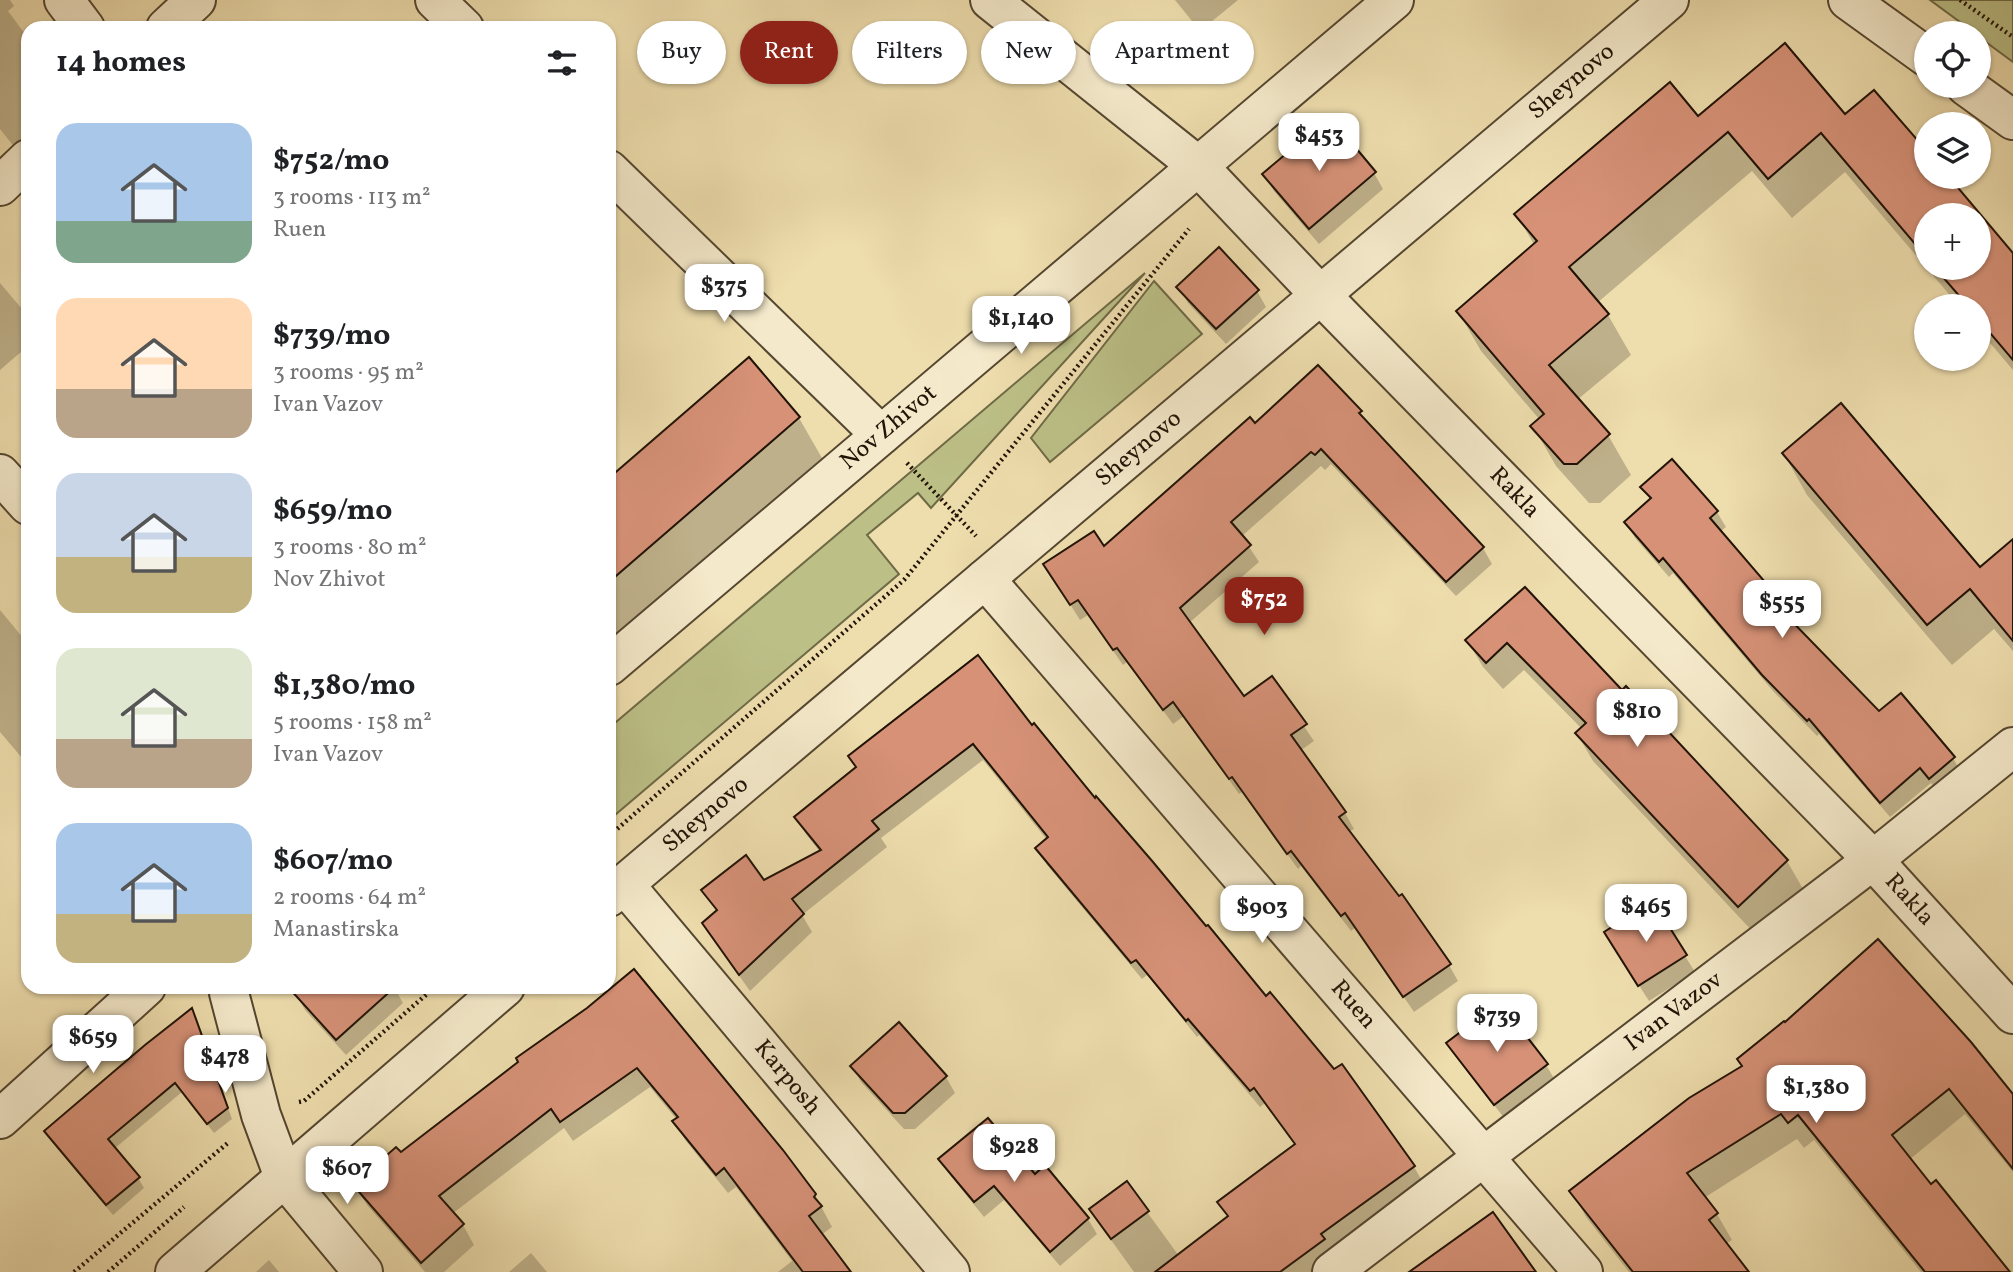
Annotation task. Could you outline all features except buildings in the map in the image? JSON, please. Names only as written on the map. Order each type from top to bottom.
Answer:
[{"type":"street","points":[[64,0],[80,21]]},
{"type":"street","points":[[174,21],[196,0]]},
{"type":"street","points":[[435,0],[457,21]]},
{"type":"street","name":"Rakla","points":[[990,0],[1198,166],[1873,860],[2013,1014]]},
{"type":"street","name":"Nov Zhivot","points":[[616,660],[1394,0]]},
{"type":"street","name":"Sheynovo","points":[[616,891],[1670,0]]},
{"type":"street","points":[[1848,0],[1914,48]]},
{"type":"street","points":[[1983,98],[2013,120]]},
{"type":"street","points":[[0,186],[21,166]]},
{"type":"street","points":[[616,177],[881,435]]},
{"type":"street","points":[[0,474],[21,497]]},
{"type":"street","name":"Ruen","points":[[994,571],[1583,1272]]},
{"type":"street","name":"Ivan Vazov","points":[[1332,1272],[1873,860],[2013,747]]},
{"type":"street","name":"Karposh","points":[[616,891],[950,1272]]},
{"type":"street","points":[[0,1119],[138,994]]},
{"type":"street","points":[[231,994],[261,1115],[284,1177],[363,1272]]},
{"type":"street","points":[[175,1272],[497,994]]},
{"type":"path","points":[[1961,0],[2013,37]]},
{"type":"path","points":[[616,830],[904,580],[1197,220]]},
{"type":"path","points":[[881,435],[957,515],[994,571]]},
{"type":"path","points":[[74,1272],[261,1115],[304,1101],[427,994]]},
{"type":"green space","points":[[1930,0],[2013,0],[2013,62],[1991,46],[1991,21],[1959,21]]},
{"type":"green space","points":[[1145,273],[931,508],[918,493],[867,535],[899,574],[616,814],[616,722]]},
{"type":"green space","points":[[1154,281],[1202,334],[1050,462],[1031,438]]}]
